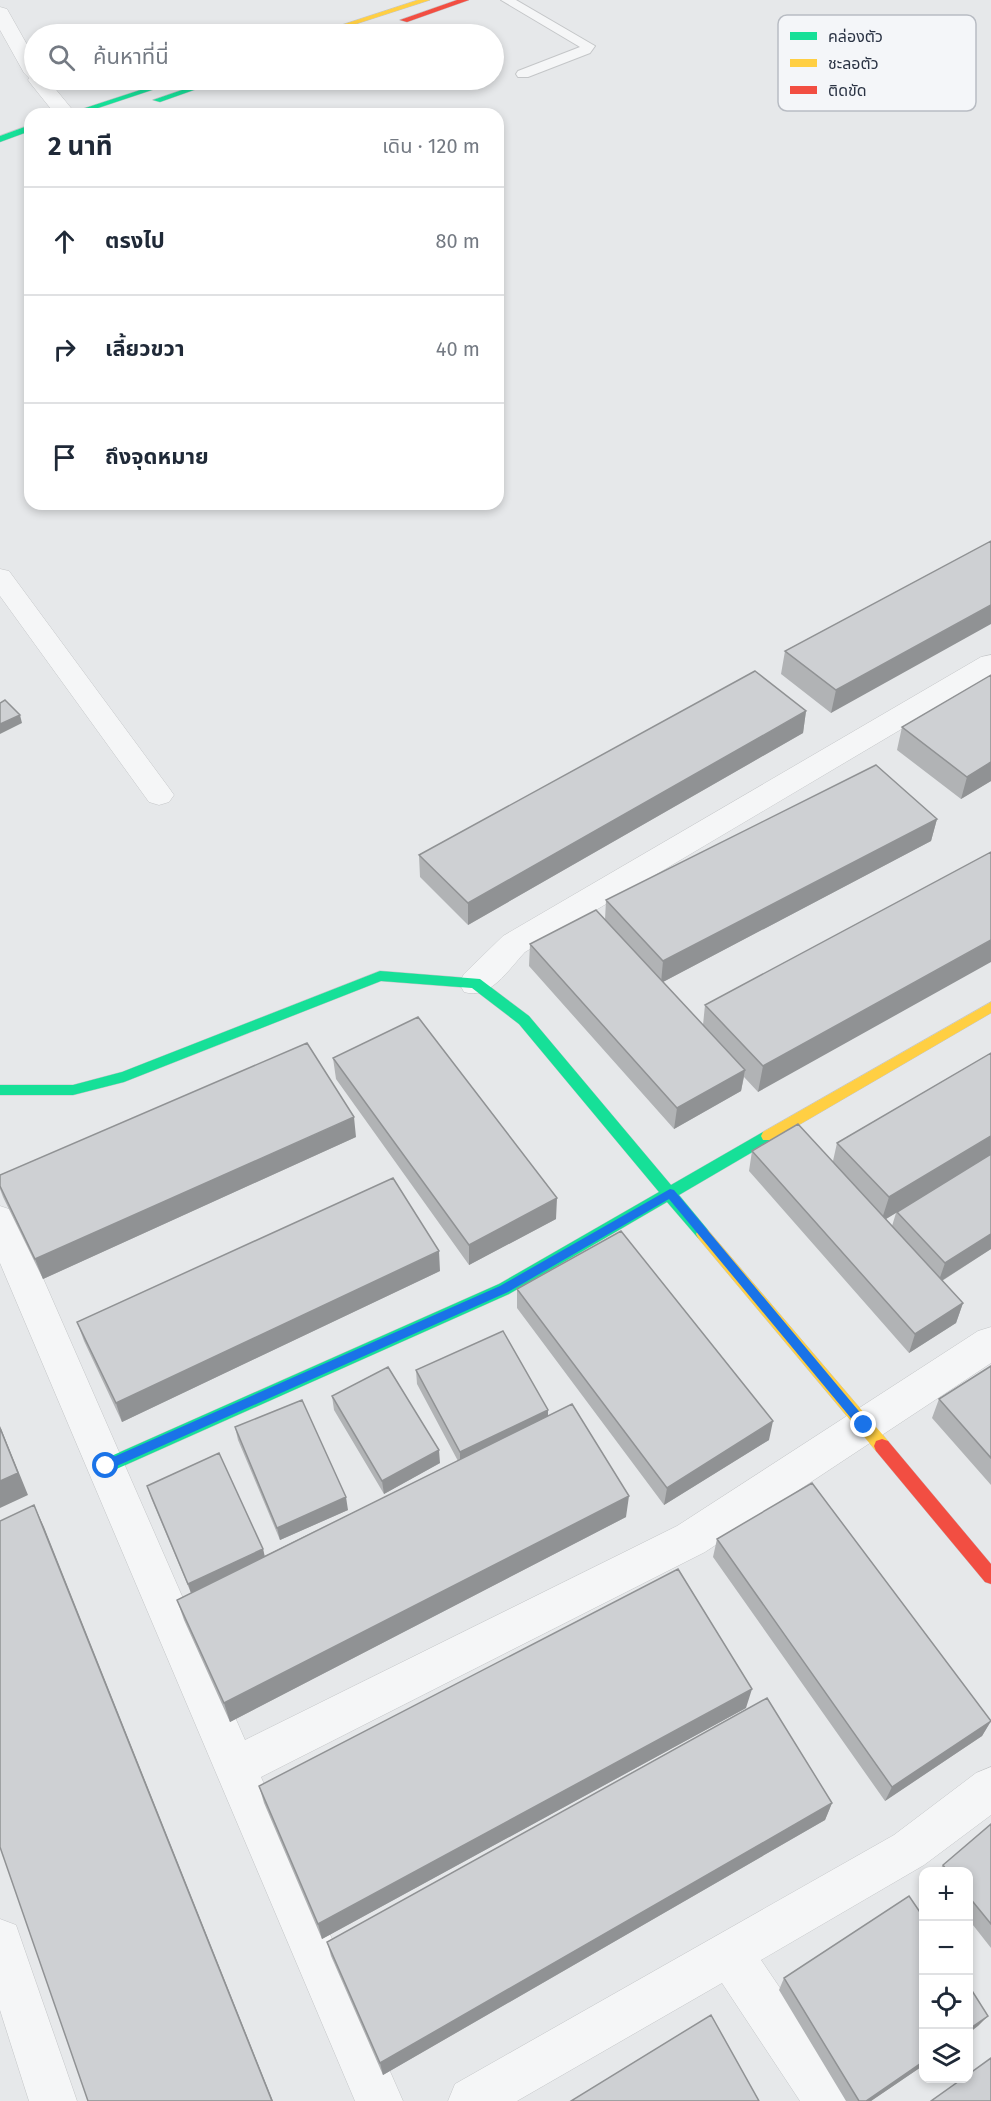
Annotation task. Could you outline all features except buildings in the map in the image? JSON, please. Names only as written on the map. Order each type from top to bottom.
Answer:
[{"type":"street","points":[[350,24],[426,0]]},
{"type":"street","points":[[389,24],[465,0]]},
{"type":"street","points":[[0,13],[24,55]]},
{"type":"street","points":[[46,90],[61,108]]},
{"type":"street","points":[[90,108],[147,90]]},
{"type":"street","points":[[135,108],[188,90]]},
{"type":"street","points":[[0,139],[24,130]]},
{"type":"street","points":[[0,577],[159,795]]},
{"type":"street","points":[[475,983],[514,944],[991,664]]},
{"type":"street","points":[[0,1090],[73,1090],[124,1077],[380,976],[475,983],[524,1020],[991,1576]]},
{"type":"street","points":[[106,1466],[504,1289],[991,1007]]},
{"type":"street","points":[[0,1221],[380,2101]]},
{"type":"street","points":[[235,1767],[691,1539],[991,1343]]},
{"type":"street","points":[[472,2101],[909,1850],[991,1788]]},
{"type":"street","points":[[0,1941],[53,2101]]},
{"type":"street","points":[[729,1953],[828,2101]]},
{"type":"lane","points":[[507,0],[588,46],[585,50],[523,74]]},
{"type":"traffic: fast","points":[[90,108],[147,90]]},
{"type":"traffic: fast","points":[[157,100],[188,90]]},
{"type":"traffic: fast","points":[[0,139],[24,130]]},
{"type":"traffic: fast","points":[[0,1090],[73,1090],[124,1077],[380,976],[475,983],[524,1020],[703,1234]]},
{"type":"traffic: fast","points":[[106,1466],[504,1289],[768,1136]]},
{"type":"traffic: slow","points":[[350,24],[426,0]]},
{"type":"traffic: slow","points":[[768,1136],[991,1007]]},
{"type":"traffic: slow","points":[[703,1234],[882,1446]]},
{"type":"traffic: jam","points":[[404,20],[465,0]]},
{"type":"traffic: jam","points":[[882,1446],[991,1576]]},
{"type":"route","points":[[106,1466],[504,1289],[670,1193],[864,1425]]}]
